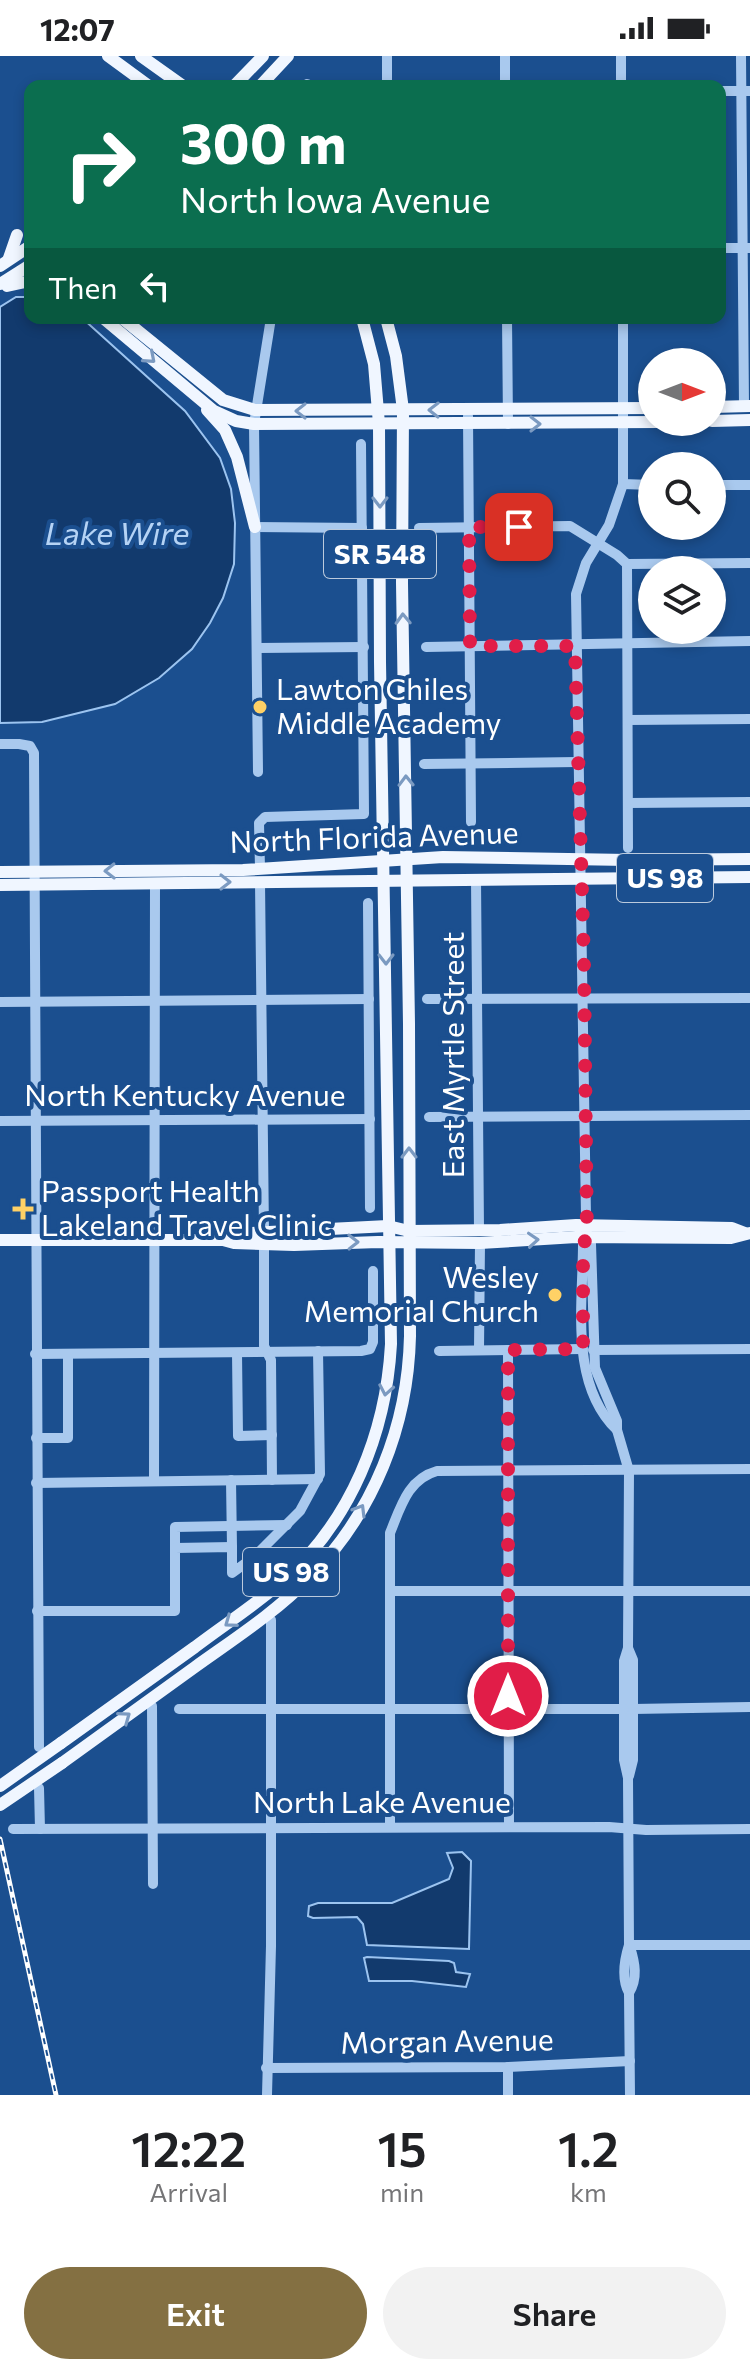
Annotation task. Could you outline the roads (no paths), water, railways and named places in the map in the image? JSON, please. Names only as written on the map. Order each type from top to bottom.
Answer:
[{"type":"main road","points":[[108,56],[141,80]]},
{"type":"main road","points":[[141,56],[175,80]]},
{"type":"main road","points":[[240,80],[263,56]]},
{"type":"main road","points":[[266,80],[288,56]]},
{"type":"main road","points":[[4,263],[17,235]]},
{"type":"main road","points":[[4,263],[24,250]]},
{"type":"main road","points":[[0,286],[24,269]]},
{"type":"main road","points":[[0,286],[24,282]]},
{"type":"main road","points":[[110,324],[214,411],[236,421],[254,424],[508,424],[624,416],[638,412]]},
{"type":"main road","points":[[129,324],[215,394],[239,407],[255,410],[508,409],[638,418]]},
{"type":"main road","name":"SR 548","points":[[364,324],[374,364],[379,424],[384,861]]},
{"type":"main road","name":"SR 548","points":[[388,324],[396,356],[403,410],[407,880]]},
{"type":"main road","points":[[197,399],[225,430],[255,527]]},
{"type":"main road","points":[[726,407],[747,406]]},
{"type":"main road","points":[[726,421],[750,420]]},
{"type":"main road","name":"North Florida Avenue","points":[[0,872],[35,878],[155,883],[260,876],[407,859],[479,856],[580,860],[750,859]]},
{"type":"main road","name":"US 98","points":[[0,1786],[264,1596],[306,1558],[339,1514],[374,1442],[387,1393],[391,1344],[384,861]]},
{"type":"main road","points":[[155,883],[158,879],[190,877],[205,870]]},
{"type":"main road","name":"North Florida Avenue","points":[[0,885],[35,878],[205,870],[260,876],[384,881],[750,877]]},
{"type":"main road","name":"US 98","points":[[0,1805],[272,1611],[311,1576],[345,1534],[386,1463],[400,1419],[409,1356],[407,880]]},
{"type":"main road","points":[[0,1240],[223,1240],[234,1243],[388,1226],[409,1237]]},
{"type":"main road","points":[[264,1238],[388,1242],[409,1237],[587,1231],[732,1228],[747,1233]]},
{"type":"street","points":[[387,56],[387,80]]},
{"type":"street","points":[[505,56],[505,80]]},
{"type":"street","points":[[621,56],[621,80]]},
{"type":"street","points":[[741,56],[746,91],[747,406]]},
{"type":"street","points":[[258,772],[254,424],[271,324]]},
{"type":"street","points":[[507,324],[508,424]]},
{"type":"street","points":[[623,324],[623,484],[609,525],[597,542],[578,584],[575,646],[584,999],[587,1231],[583,1244],[590,1385],[608,1421],[617,1430],[629,1471],[628,1648],[624,1661],[628,1709],[624,1760],[628,1778],[629,1945],[625,1984],[629,1993],[630,2095]]},
{"type":"street","points":[[468,410],[471,822]]},
{"type":"street","points":[[272,1480],[271,1360],[264,1346],[259,823],[265,817],[364,814],[361,444]]},
{"type":"street","points":[[623,484],[638,485]]},
{"type":"street","points":[[726,485],[750,485]]},
{"type":"street","points":[[419,528],[570,526],[627,564],[750,563]]},
{"type":"street","points":[[255,527],[362,528]]},
{"type":"street","points":[[627,564],[628,848]]},
{"type":"street","points":[[426,647],[750,641]]},
{"type":"street","points":[[258,648],[364,647]]},
{"type":"street","points":[[628,720],[750,719]]},
{"type":"street","points":[[0,744],[30,746],[34,753],[39,1747]]},
{"type":"street","points":[[424,764],[577,762]]},
{"type":"street","points":[[628,803],[750,802]]},
{"type":"street","name":"East Myrtle Street","points":[[476,879],[479,1350]]},
{"type":"street","points":[[154,1481],[155,883]]},
{"type":"street","points":[[368,903],[370,1208]]},
{"type":"street","points":[[427,999],[750,998]]},
{"type":"street","points":[[0,1002],[369,999]]},
{"type":"street","points":[[429,1117],[750,1115]]},
{"type":"street","name":"North Kentucky Avenue","points":[[0,1121],[370,1119]]},
{"type":"street","points":[[35,1354],[370,1349],[373,1342],[373,1271]]},
{"type":"street","points":[[439,1351],[750,1349]]},
{"type":"street","points":[[508,1350],[509,1827]]},
{"type":"street","points":[[231,1480],[232,1573],[254,1557],[300,1511],[318,1479],[321,1466],[318,1351]]},
{"type":"street","points":[[237,1353],[238,1436],[272,1435]]},
{"type":"street","points":[[36,1438],[68,1438],[68,1354]]},
{"type":"street","points":[[390,1827],[390,1533],[404,1497],[423,1475],[437,1471],[750,1469]]},
{"type":"street","points":[[36,1483],[318,1479]]},
{"type":"street","points":[[37,1611],[175,1611],[175,1527],[287,1525]]},
{"type":"street","points":[[175,1548],[232,1547]]},
{"type":"street","points":[[271,1560],[271,1580]]},
{"type":"street","points":[[391,1591],[750,1591]]},
{"type":"street","points":[[267,2095],[271,1946],[271,1620]]},
{"type":"street","points":[[152,1706],[153,1884]]},
{"type":"street","points":[[179,1709],[750,1707]]},
{"type":"street","points":[[39,1788],[40,1829]]},
{"type":"street","name":"North Lake Avenue","points":[[13,1829],[750,1829]]},
{"type":"street","points":[[629,1945],[750,1945]]},
{"type":"street","name":"Morgan Avenue","points":[[266,2068],[508,2067],[630,2061]]},
{"type":"street","points":[[508,2067],[508,2095]]},
{"type":"water","name":"Lake Wire","points":[[16,297],[24,297],[24,324],[89,324],[185,411],[220,458],[231,489],[235,523],[234,564],[223,598],[192,649],[159,678],[115,704],[42,722],[0,723],[0,307]]},
{"type":"water","points":[[462,1852],[471,1861],[469,1949],[367,1945],[363,1924],[357,1917],[308,1916],[309,1906],[318,1903],[392,1903],[449,1879],[453,1868],[447,1853]]},
{"type":"water","points":[[364,1958],[449,1961],[454,1963],[456,1972],[470,1974],[466,1987],[412,1981],[369,1981]]},
{"type":"railway","points":[[0,1839],[56,2095]]},
{"type":"place","name":"Lawton Chiles Middle Academy","points":[[260,707]]},
{"type":"place","name":"Passport Health Lakeland Travel Clinic","points":[[23,1209]]},
{"type":"place","name":"Wesley Memorial Church","points":[[555,1295]]}]
